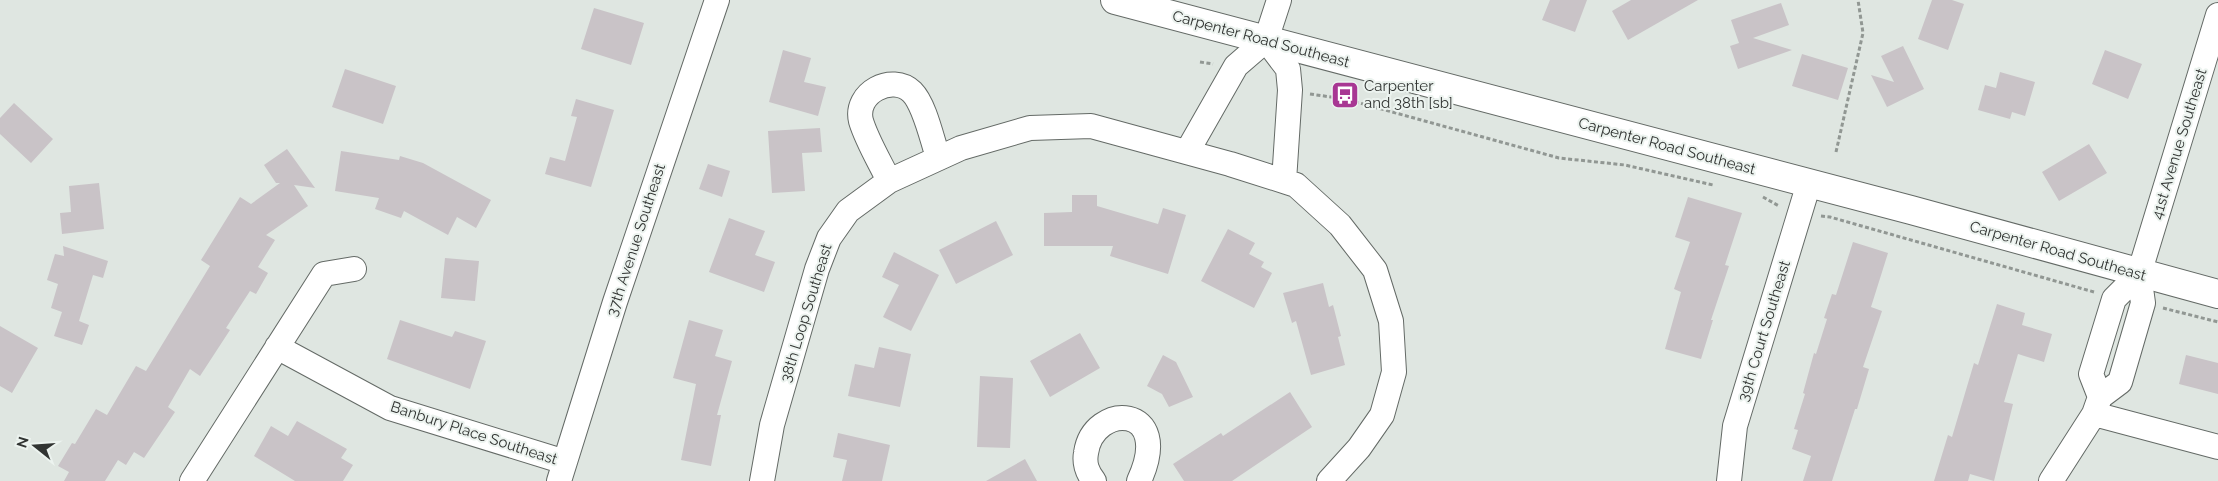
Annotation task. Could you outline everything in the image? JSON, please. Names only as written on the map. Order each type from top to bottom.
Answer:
[{"type":"street","name":"37th Avenue Southeast","points":[[562,472],[615,302],[717,0]]},
{"type":"street","name":"Carpenter Road Southeast","points":[[1115,0],[1809,183],[2218,294]]},
{"type":"street","points":[[1187,152],[1236,66],[1266,40],[1279,0]]},
{"type":"street","name":"41st Avenue Southeast","points":[[2051,481],[2097,406],[2120,382],[2142,303],[2139,274],[2218,15]]},
{"type":"street","points":[[1266,40],[1288,69],[1290,90],[1284,181]]},
{"type":"street","points":[[889,181],[861,120],[861,107],[877,88],[889,84],[901,86],[912,92],[919,103],[938,157]]},
{"type":"street","name":"38th Loop Southeast","points":[[762,481],[772,425],[817,269],[829,238],[848,211],[889,181],[961,148],[1030,128],[1091,126],[1187,152],[1296,185],[1340,225],[1375,270],[1391,321],[1394,372],[1382,415],[1359,448],[1329,481]]},
{"type":"street","name":"39th Court Southeast","points":[[1729,481],[1735,426],[1809,183]]},
{"type":"street","points":[[192,481],[324,274],[354,269]]},
{"type":"street","name":"41st Avenue Southeast","points":[[2097,406],[2091,374],[2114,299],[2139,274]]},
{"type":"street","name":"Banbury Place Southeast","points":[[277,347],[390,408],[562,472]]},
{"type":"street","points":[[2097,406],[2218,446]]},
{"type":"street","points":[[1094,481],[1086,466],[1086,446],[1098,428],[1110,420],[1119,418],[1136,422],[1148,435],[1149,452],[1139,481]]},
{"type":"path","points":[[1836,152],[1863,33],[1858,0]]},
{"type":"path","points":[[1307,93],[1345,99],[1559,158],[1625,165],[1721,187]]},
{"type":"path","points":[[1759,196],[1799,216],[1830,217],[2114,299]]},
{"type":"path","points":[[2142,303],[2218,322]]},
{"type":"building","points":[[1550,0],[1587,0],[1575,32],[1542,20]]},
{"type":"building","points":[[1631,0],[1698,0],[1628,40],[1612,11]]},
{"type":"building","points":[[1932,0],[1952,0],[1964,4],[1948,50],[1918,39]]},
{"type":"building","points":[[1781,3],[1789,25],[1753,38],[1792,50],[1738,69],[1730,46],[1739,43],[1731,20]]},
{"type":"building","points":[[594,8],[644,23],[631,65],[581,49]]},
{"type":"building","points":[[1903,46],[1924,89],[1887,107],[1871,75],[1894,82],[1881,56]]},
{"type":"building","points":[[783,50],[811,58],[804,82],[826,87],[818,116],[769,102]]},
{"type":"building","points":[[2105,50],[2142,64],[2128,99],[2092,84]]},
{"type":"building","points":[[1802,54],[1848,68],[1838,100],[1792,86]]},
{"type":"building","points":[[345,69],[396,86],[383,124],[332,107]]},
{"type":"building","points":[[2000,72],[2035,82],[2025,116],[2012,112],[2010,119],[1978,110],[1985,85],[1996,88]]},
{"type":"building","points":[[576,99],[614,110],[591,187],[545,174],[550,157],[565,161],[577,117],[571,116]]},
{"type":"building","points":[[14,103],[53,139],[31,163],[0,134],[0,118]]},
{"type":"building","points":[[820,128],[822,152],[802,153],[805,191],[772,193],[768,131]]},
{"type":"building","points":[[2089,144],[2107,173],[2059,201],[2042,172]]},
{"type":"building","points":[[287,149],[315,188],[294,185],[308,206],[266,235],[275,240],[258,267],[268,273],[256,294],[250,291],[226,328],[230,330],[200,376],[190,369],[168,407],[175,412],[144,458],[134,452],[126,465],[118,460],[105,481],[64,481],[69,472],[58,466],[72,443],[75,444],[96,409],[107,415],[136,366],[146,371],[210,266],[201,260],[240,197],[251,204],[280,183],[276,183],[264,165]]},
{"type":"building","points":[[341,151],[399,160],[400,156],[423,163],[491,200],[476,228],[457,217],[448,235],[404,211],[401,218],[375,209],[379,198],[335,191]]},
{"type":"building","points":[[708,164],[730,171],[722,197],[699,189]]},
{"type":"building","points":[[99,183],[104,229],[62,234],[60,213],[71,212],[69,186]]},
{"type":"building","points":[[1072,195],[1097,195],[1097,206],[1158,224],[1163,208],[1186,215],[1168,274],[1110,256],[1113,246],[1044,246],[1044,213],[1072,212]]},
{"type":"building","points":[[1688,197],[1742,213],[1725,265],[1729,266],[1711,320],[1713,320],[1701,359],[1665,349],[1681,292],[1674,289],[1690,242],[1675,237]]},
{"type":"building","points":[[729,218],[765,231],[755,255],[775,262],[764,292],[709,272]]},
{"type":"building","points":[[996,221],[1013,255],[956,284],[939,250]]},
{"type":"building","points":[[1228,229],[1255,243],[1249,254],[1264,262],[1261,267],[1272,273],[1254,308],[1201,281]]},
{"type":"building","points":[[1853,242],[1888,253],[1871,307],[1882,311],[1863,367],[1869,369],[1832,481],[1803,481],[1811,456],[1792,449],[1798,430],[1794,429],[1805,394],[1803,393],[1814,353],[1816,354],[1827,319],[1824,318],[1832,294],[1836,295]]},
{"type":"building","points":[[63,246],[108,261],[103,278],[93,275],[79,321],[89,325],[82,345],[54,336],[62,312],[51,308],[58,284],[47,280],[55,254],[64,256]]},
{"type":"building","points":[[894,252],[939,275],[911,331],[883,317],[899,285],[882,277]]},
{"type":"building","points":[[445,258],[479,261],[475,301],[441,298]]},
{"type":"building","points":[[1323,283],[1329,307],[1333,305],[1341,336],[1338,337],[1345,365],[1311,375],[1296,321],[1292,323],[1283,293]]},
{"type":"building","points":[[1997,304],[2025,313],[2022,325],[2052,334],[2044,362],[2018,354],[2004,402],[2013,404],[1994,481],[1970,474],[1968,481],[1934,481],[1948,435],[1952,437],[1974,363],[1978,365]]},
{"type":"building","points":[[400,320],[452,337],[455,331],[486,341],[470,389],[387,359]]},
{"type":"building","points":[[689,320],[723,330],[715,356],[732,361],[717,415],[721,415],[711,466],[681,460],[696,384],[673,378]]},
{"type":"building","points":[[0,326],[38,348],[12,393],[0,386]]},
{"type":"building","points":[[1080,333],[1100,368],[1050,397],[1030,361]]},
{"type":"building","points":[[879,347],[911,354],[900,407],[848,396],[855,364],[874,368]]},
{"type":"building","points":[[1163,355],[1176,362],[1193,397],[1169,407],[1162,394],[1147,386]]},
{"type":"building","points":[[2186,355],[2218,363],[2218,394],[2179,384]]},
{"type":"building","points":[[980,376],[1013,378],[1010,448],[977,447]]},
{"type":"building","points":[[1290,392],[1312,427],[1232,481],[1184,481],[1173,464],[1221,433],[1223,436]]},
{"type":"building","points":[[297,421],[347,449],[341,458],[353,465],[343,481],[295,481],[254,456],[271,426],[288,436]]},
{"type":"building","points":[[838,433],[890,445],[882,481],[842,481],[847,460],[833,457]]},
{"type":"building","points":[[1025,459],[1037,481],[986,481]]},
{"type":"place","name":"Carpenter and 38th [sb]","points":[[1345,95]]}]
